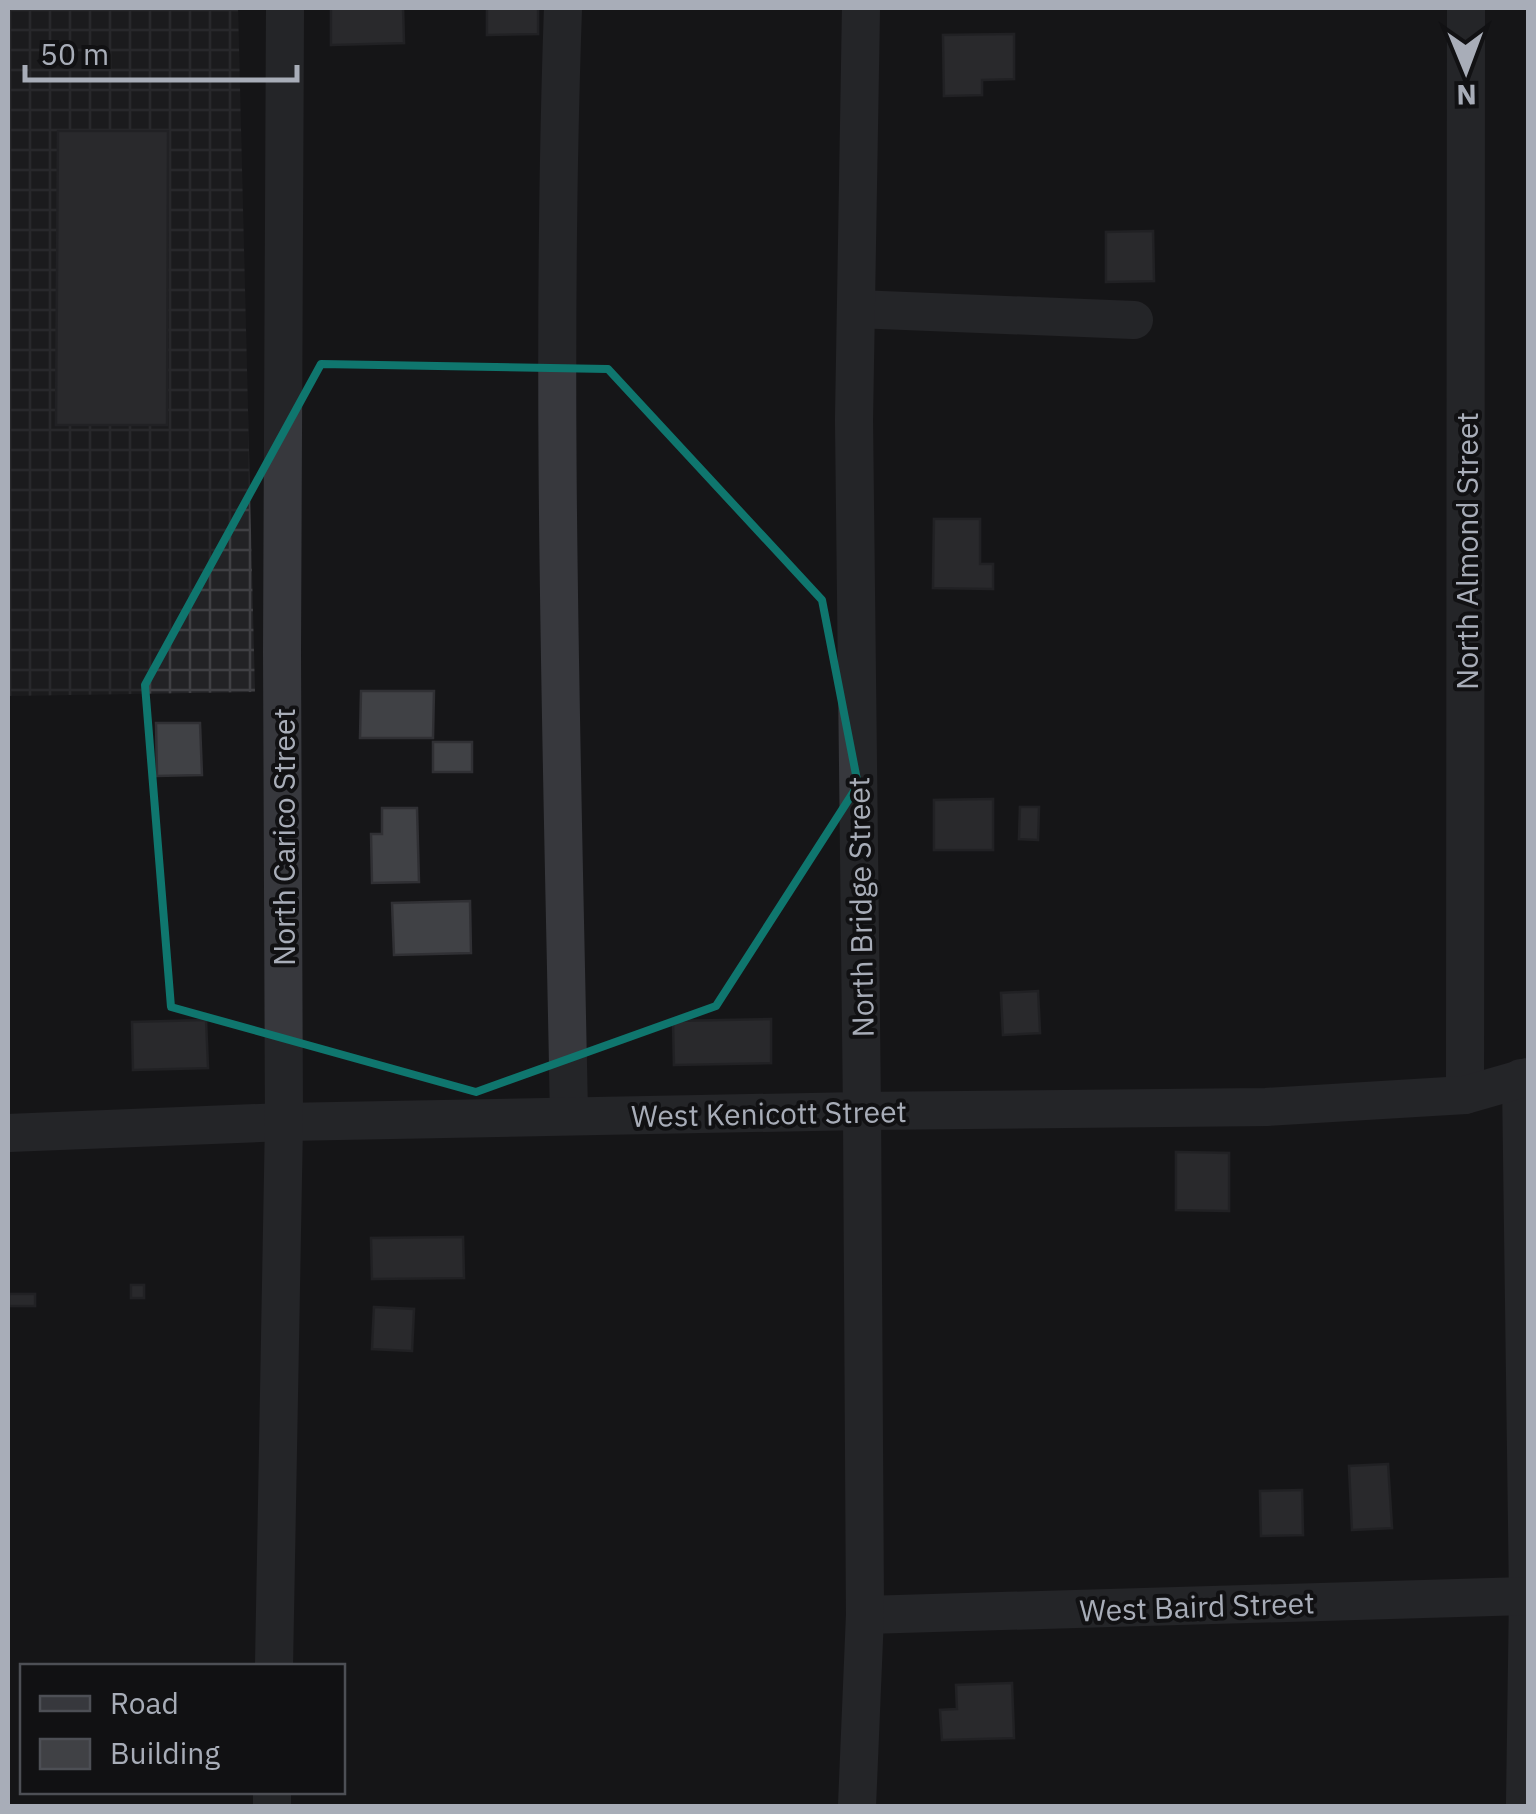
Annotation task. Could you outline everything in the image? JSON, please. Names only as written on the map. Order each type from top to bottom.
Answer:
[{"type":"street","name":"North Carico Street","points":[[274,1664],[284,1122],[284,8]]},
{"type":"street","points":[[563,8],[557,196],[569,1116]]},
{"type":"street","name":"North Bridge Street","points":[[857,1806],[866,1616],[854,428],[861,8]]},
{"type":"street","name":"North Almond Street","points":[[1466,8],[1466,1095]]},
{"type":"street","points":[[856,309],[1134,320]]},
{"type":"street","name":"West Kenicott Street","points":[[8,1133],[569,1116],[1266,1107],[1466,1095],[1525,1078]]},
{"type":"street","points":[[1525,1078],[1525,1806]]},
{"type":"street","name":"West Baird Street","points":[[866,1616],[1528,1596]]},
{"type":"highlighted area","points":[[321,364],[608,369],[822,600],[858,785],[716,1006],[476,1092],[171,1007],[145,685]]},
{"type":"shaded area","points":[[8,8],[238,8],[255,692],[8,696]]},
{"type":"building","points":[[331,8],[403,8],[404,43],[331,45]]},
{"type":"building","points":[[487,8],[538,8],[538,34],[487,35]]},
{"type":"building","points":[[1014,34],[1014,79],[982,80],[982,95],[944,96],[943,35]]},
{"type":"building","points":[[58,131],[168,131],[167,425],[56,425]]},
{"type":"building","points":[[1153,231],[1154,281],[1106,282],[1106,232]]},
{"type":"building","points":[[934,519],[980,519],[980,564],[993,564],[993,589],[933,588]]},
{"type":"building","points":[[361,691],[434,691],[433,738],[360,738]]},
{"type":"building","points":[[156,723],[200,723],[202,775],[157,776]]},
{"type":"building","points":[[433,742],[472,742],[472,772],[433,772]]},
{"type":"building","points":[[993,799],[993,850],[934,850],[934,800]]},
{"type":"building","points":[[1020,807],[1039,807],[1038,840],[1019,839]]},
{"type":"building","points":[[382,808],[417,808],[419,882],[372,883],[371,834],[382,834]]},
{"type":"building","points":[[470,901],[471,953],[394,955],[392,903]]},
{"type":"building","points":[[1038,991],[1040,1033],[1003,1035],[1001,993]]},
{"type":"building","points":[[771,1019],[771,1063],[674,1065],[673,1021]]},
{"type":"building","points":[[206,1020],[208,1068],[133,1070],[132,1022]]},
{"type":"building","points":[[1176,1152],[1229,1153],[1229,1211],[1176,1210]]},
{"type":"building","points":[[463,1237],[464,1278],[372,1279],[371,1238]]},
{"type":"building","points":[[131,1285],[144,1285],[144,1298],[131,1298]]},
{"type":"building","points":[[9,1294],[35,1294],[35,1306],[9,1306]]},
{"type":"building","points":[[374,1307],[414,1309],[412,1351],[372,1349]]},
{"type":"building","points":[[1388,1464],[1392,1528],[1352,1530],[1349,1466]]},
{"type":"building","points":[[1302,1490],[1303,1535],[1261,1536],[1260,1491]]},
{"type":"building","points":[[1012,1683],[1014,1738],[942,1740],[940,1710],[957,1709],[956,1685]]}]
